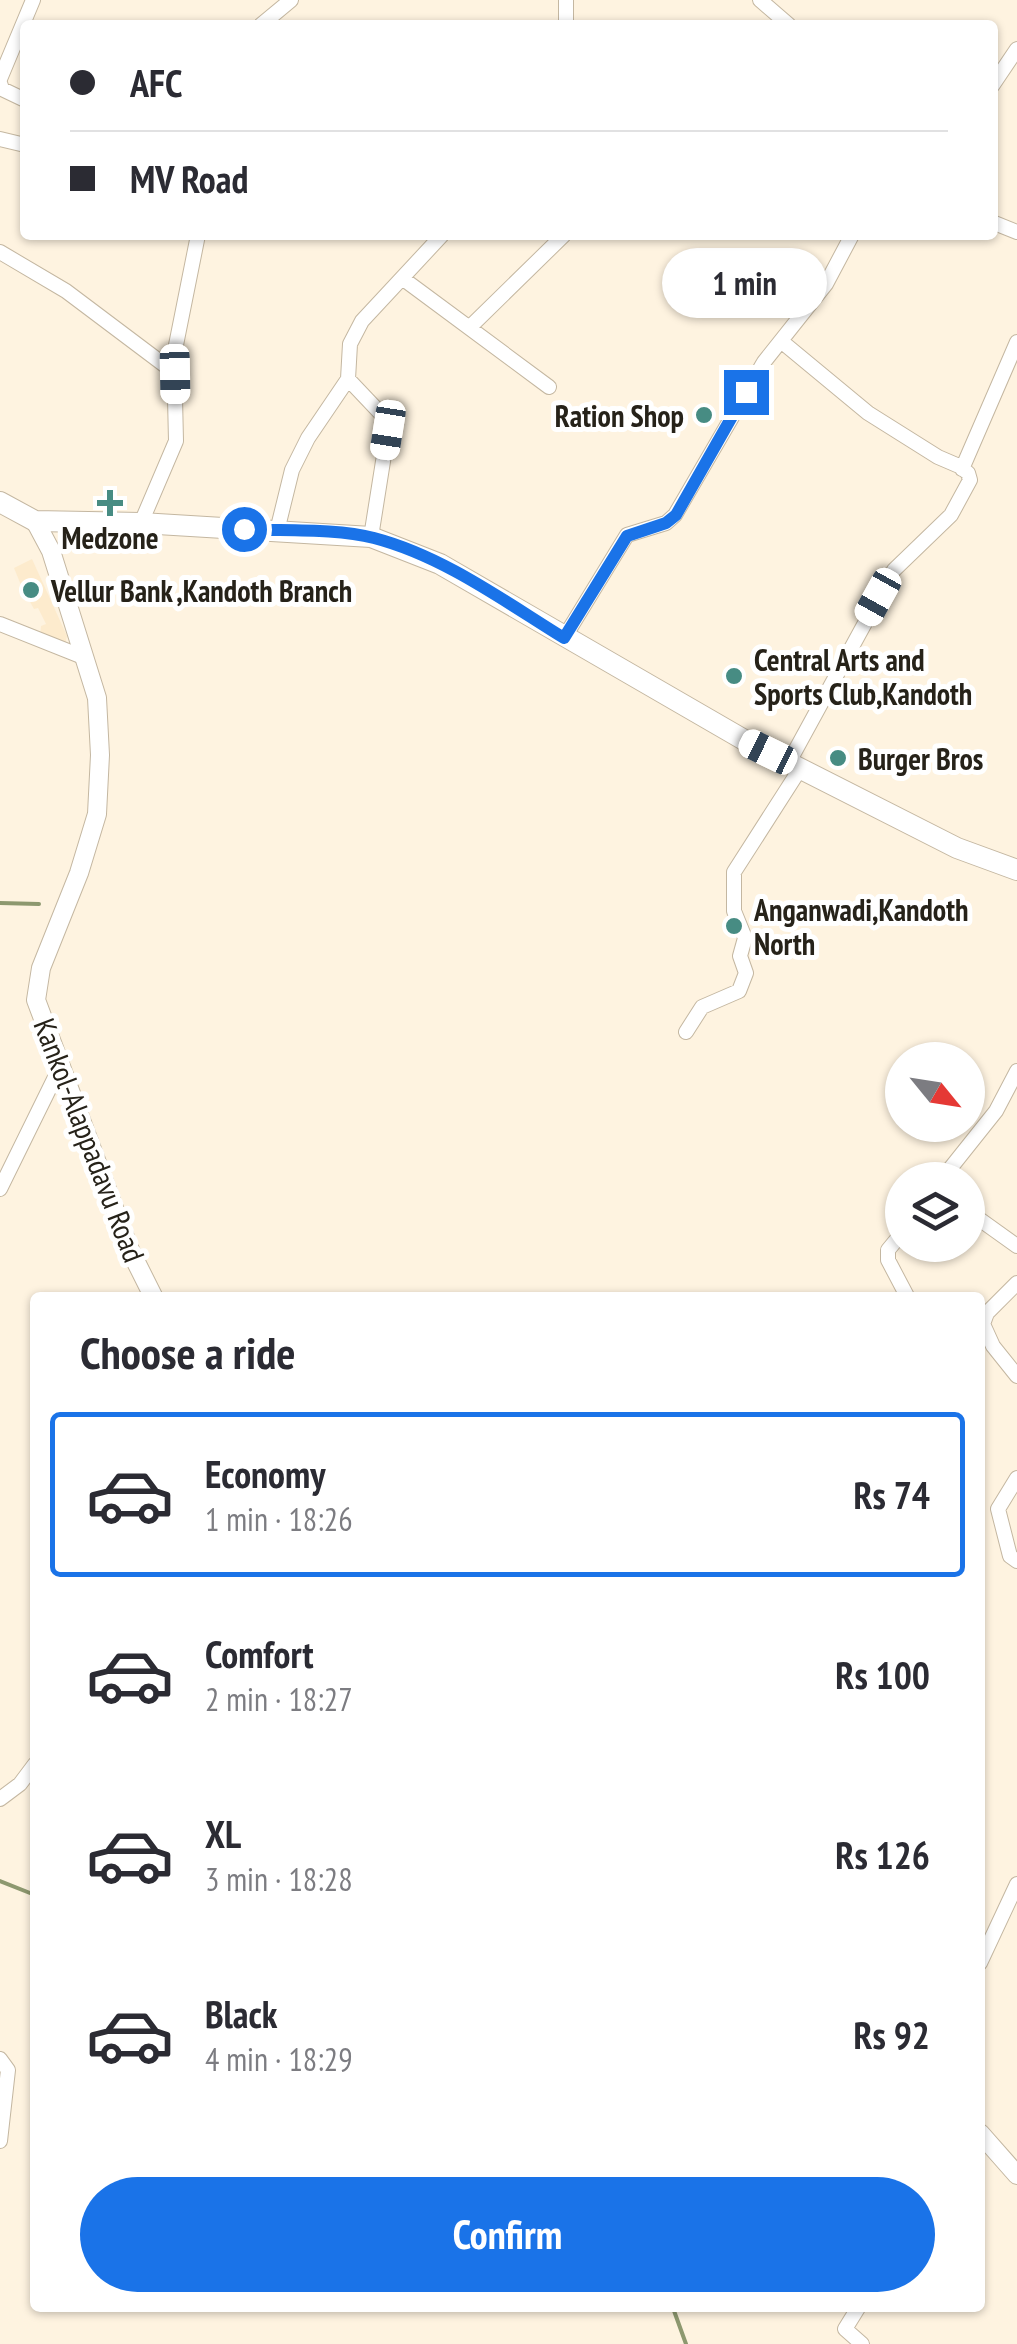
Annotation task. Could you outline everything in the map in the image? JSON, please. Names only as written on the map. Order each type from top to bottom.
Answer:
[{"type":"highway","points":[[0,502],[36,522],[142,523],[370,537],[440,564],[564,638],[795,765],[958,848],[1017,870]]},
{"type":"main road","name":"Kankol-Alappadavu Road","points":[[36,522],[51,551],[97,698],[100,755],[97,814],[79,873],[41,968],[36,1000],[129,1248],[151,1292]]},
{"type":"main road","points":[[985,2139],[1017,2175]]},
{"type":"street","points":[[268,20],[290,0]]},
{"type":"street","points":[[760,0],[783,20]]},
{"type":"street","points":[[20,32],[0,81],[2,89],[20,98]]},
{"type":"street","points":[[998,77],[1017,49]]},
{"type":"street","points":[[142,523],[176,441],[174,355],[197,240]]},
{"type":"street","points":[[278,531],[292,470],[308,438],[348,379],[347,362],[355,333],[437,240]]},
{"type":"street","points":[[470,327],[559,240]]},
{"type":"street","points":[[564,638],[627,536],[666,523],[676,515],[764,362],[826,284],[849,240]]},
{"type":"street","points":[[0,252],[66,290],[175,374]]},
{"type":"street","points":[[402,278],[549,387]]},
{"type":"street","points":[[686,1032],[702,1007],[739,991],[746,973],[740,956],[745,938],[734,910],[734,872],[795,765],[894,570],[952,515],[970,480],[962,469],[868,413],[781,341]]},
{"type":"street","points":[[962,469],[1017,342]]},
{"type":"street","points":[[348,379],[385,418],[388,430],[370,537]]},
{"type":"street","points":[[0,624],[83,657]]},
{"type":"street","points":[[0,1189],[61,1065]]},
{"type":"street","points":[[955,1162],[996,1111],[1017,1072]]},
{"type":"street","points":[[985,1223],[1017,1246]]},
{"type":"street","points":[[889,1262],[905,1292]]},
{"type":"street","points":[[985,1318],[1017,1283]]},
{"type":"street","points":[[985,1328],[993,1346],[1017,1376]]},
{"type":"street","points":[[1017,1478],[998,1509],[1010,1556],[1017,1561]]},
{"type":"street","points":[[0,1798],[20,1784],[30,1771]]},
{"type":"street","points":[[985,1952],[1017,1884]]},
{"type":"street","points":[[0,2059],[8,2070],[0,2141]]},
{"type":"street","points":[[855,2312],[845,2328],[862,2344]]},
{"type":"shaded area","points":[[32,559],[67,636],[65,646],[40,638],[41,626],[46,624],[28,598],[28,587],[23,590],[14,568]]},
{"type":"waterway","points":[[0,903],[39,904]]},
{"type":"waterway","points":[[0,1881],[30,1893]]},
{"type":"waterway","points":[[674,2312],[686,2344]]},
{"type":"place","name":"Ration Shop","points":[[704,415]]},
{"type":"place","name":"Medzone","points":[[110,503]]},
{"type":"place","name":"Vellur Bank ,Kandoth Branch","points":[[31,590]]},
{"type":"place","name":"Central Arts and Sports Club,Kandoth","points":[[734,676]]},
{"type":"place","name":"Burger Bros","points":[[838,758]]},
{"type":"place","name":"Anganwadi,Kandoth North","points":[[734,926]]},
{"type":"route","points":[[244,529],[370,537],[402,547],[440,564],[564,638],[627,536],[666,523],[676,515],[746,392]]}]
